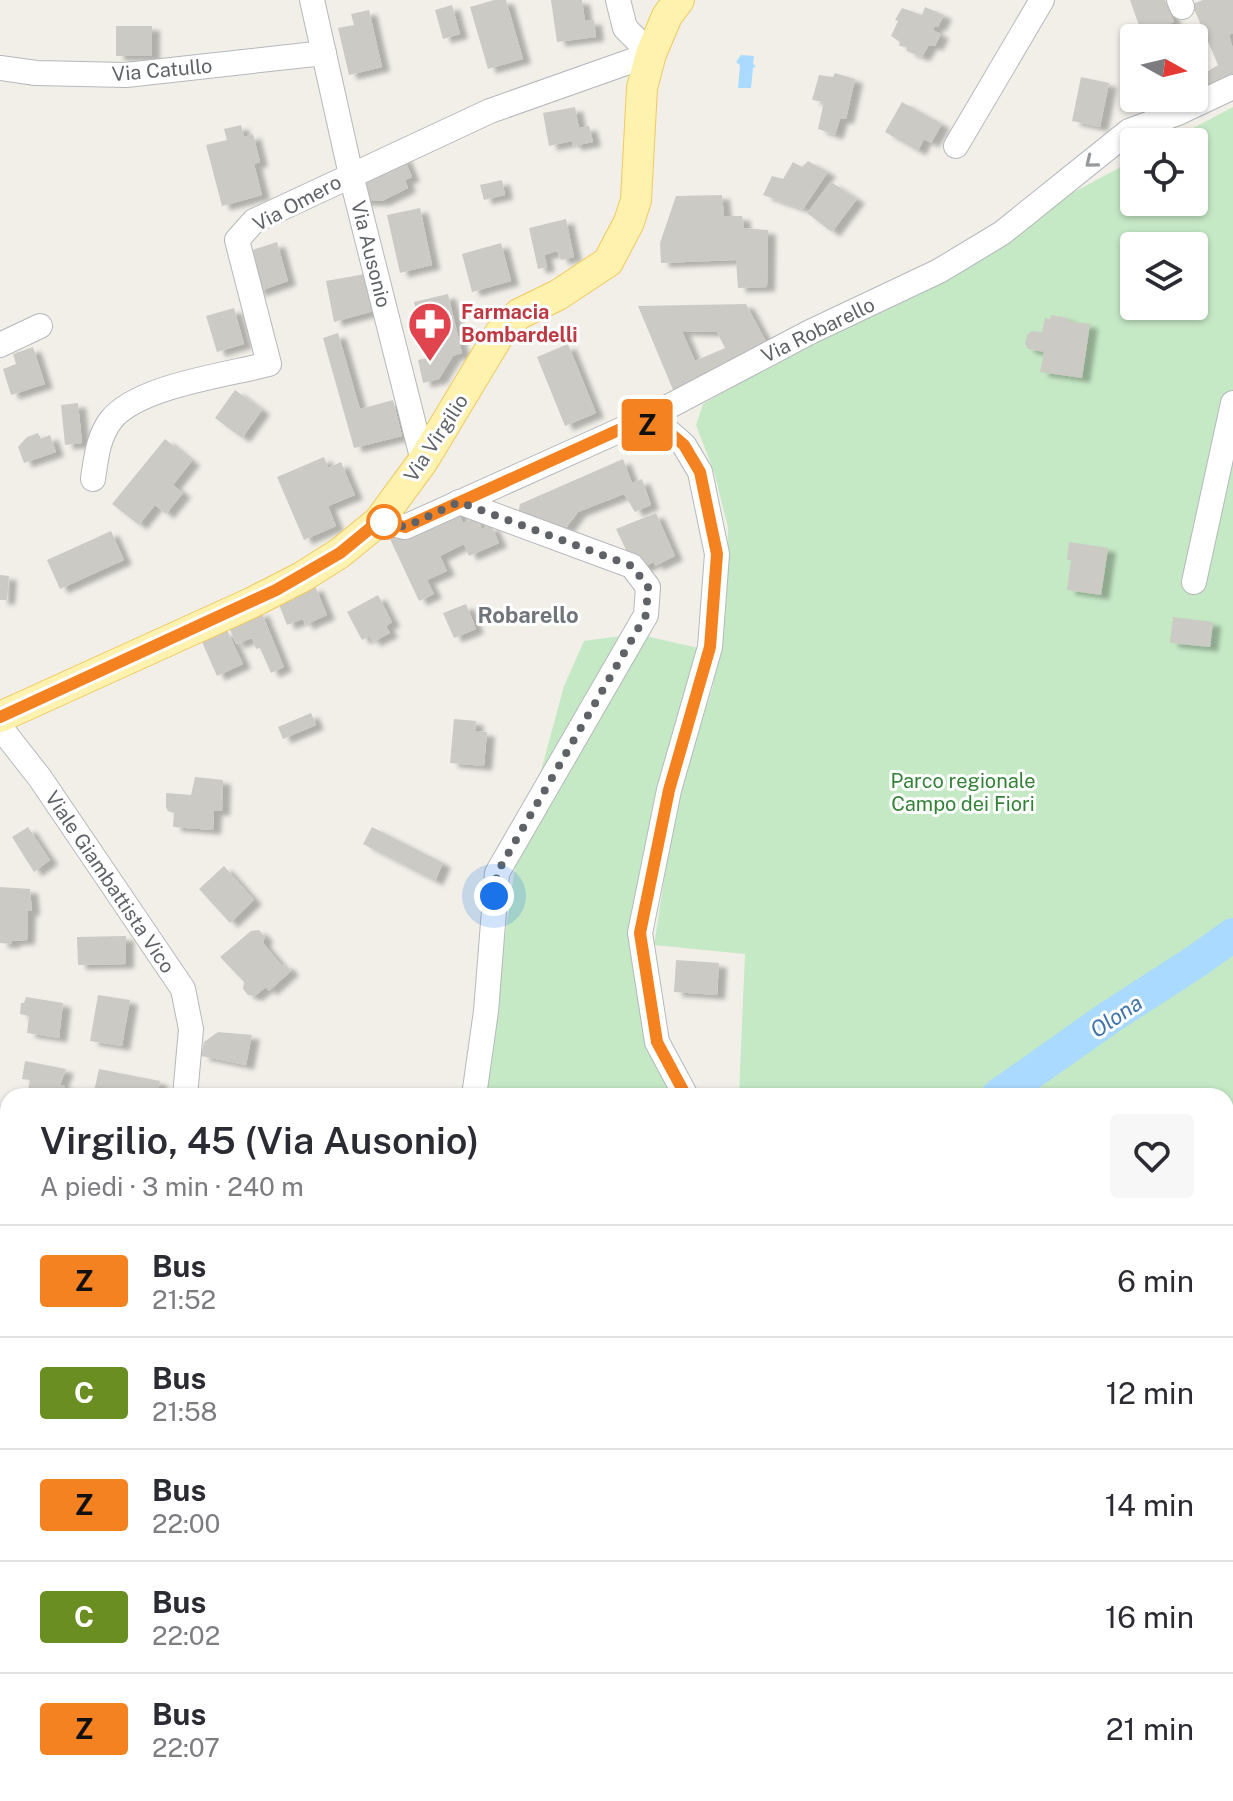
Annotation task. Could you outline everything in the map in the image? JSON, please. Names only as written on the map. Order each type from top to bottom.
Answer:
[{"type":"main road","name":"Via Virgilio","points":[[0,717],[276,590],[340,553],[379,521],[423,461],[500,333],[519,314],[558,295],[608,262],[629,222],[636,200],[642,88],[651,54],[667,16],[679,0]]},
{"type":"street","name":"Via Ausonio","points":[[312,0],[351,175],[423,461]]},
{"type":"street","points":[[618,0],[625,28],[651,54]]},
{"type":"street","points":[[956,146],[1042,0]]},
{"type":"street","name":"Via Catullo","points":[[0,68],[36,73],[126,75],[324,53]]},
{"type":"street","name":"Via Omero","points":[[93,479],[98,446],[112,419],[148,394],[269,364],[237,240],[254,221],[490,111],[651,54]]},
{"type":"street","name":"Via Robarello","points":[[379,521],[405,527],[634,423],[810,332],[939,271],[1002,233],[1129,131],[1178,113],[1233,87]]},
{"type":"street","points":[[0,345],[40,326]]},
{"type":"street","points":[[1194,582],[1233,403]]},
{"type":"street","points":[[634,423],[662,426],[684,445],[700,472],[717,554],[710,647],[669,790],[640,933],[657,1042],[682,1088]]},
{"type":"street","points":[[459,502],[632,566],[648,587],[646,615],[497,873],[486,1011],[475,1088]]},
{"type":"street","name":"Viale Giambattista Vico","points":[[0,727],[40,778],[183,989],[191,1029],[186,1088]]},
{"type":"green space","name":"Parco regionale Campo dei Fiori","points":[[1233,107],[1233,1088],[739,1088],[745,954],[654,945],[676,803],[713,686],[727,595],[728,527],[714,472],[696,425],[703,404],[1120,167],[1120,216],[1208,216],[1208,128],[1193,128]]},
{"type":"green space","points":[[636,634],[703,649],[631,935],[658,1019],[692,1088],[483,1088],[515,867],[564,686],[584,641]]},
{"type":"water","points":[[741,55],[754,56],[753,64],[756,66],[753,68],[751,88],[738,88],[740,65],[736,62]]},
{"type":"building","points":[[506,0],[523,59],[488,69],[470,7]]},
{"type":"building","points":[[551,0],[582,0],[585,21],[594,20],[596,37],[557,42]]},
{"type":"building","points":[[1130,0],[1165,0],[1174,22],[1138,24]]},
{"type":"building","points":[[1203,0],[1233,0],[1233,33],[1229,35],[1233,49],[1233,80],[1208,92],[1208,71],[1218,65],[1208,42],[1208,24],[1201,24],[1192,4]]},
{"type":"building","points":[[452,5],[460,34],[443,39],[435,10]]},
{"type":"building","points":[[925,7],[944,15],[933,30],[941,34],[935,46],[929,45],[922,57],[907,51],[907,47],[899,46],[900,42],[891,36],[902,8],[922,15]]},
{"type":"building","points":[[369,10],[382,67],[349,75],[338,28],[354,25],[351,14]]},
{"type":"building","points":[[116,26],[152,26],[152,56],[116,56]]},
{"type":"building","points":[[835,73],[855,79],[846,119],[840,119],[835,135],[818,129],[824,102],[812,100],[819,75],[833,77]]},
{"type":"building","points":[[1081,77],[1109,83],[1100,127],[1072,121]]},
{"type":"building","points":[[902,102],[942,124],[931,143],[924,139],[918,151],[885,132]]},
{"type":"building","points":[[575,107],[579,128],[589,126],[593,142],[573,146],[572,141],[549,146],[543,113]]},
{"type":"building","points":[[241,125],[244,137],[253,134],[260,162],[254,164],[262,195],[222,206],[206,145],[227,140],[224,129]]},
{"type":"building","points":[[403,156],[412,177],[405,180],[408,188],[382,201],[358,201],[352,179]]},
{"type":"building","points":[[808,161],[828,172],[803,209],[763,195],[772,176],[783,179],[793,162],[802,167]]},
{"type":"building","points":[[502,180],[505,195],[484,200],[480,185]]},
{"type":"building","points":[[831,182],[857,199],[832,232],[807,213]]},
{"type":"building","points":[[722,195],[724,216],[742,216],[744,228],[768,230],[767,287],[738,288],[736,260],[661,263],[660,243],[676,196]]},
{"type":"building","points":[[420,208],[432,265],[400,273],[387,215]]},
{"type":"building","points":[[566,219],[574,257],[561,260],[557,251],[544,255],[547,267],[538,269],[529,228]]},
{"type":"building","points":[[277,242],[288,281],[257,292],[246,252]]},
{"type":"building","points":[[501,243],[511,281],[472,292],[462,254]]},
{"type":"building","points":[[365,274],[374,311],[334,322],[326,281]]},
{"type":"building","points":[[448,294],[462,353],[453,356],[439,379],[423,383],[418,360],[427,358],[414,302]]},
{"type":"building","points":[[746,304],[768,345],[676,397],[638,306]],"holes":[[[682,331],[717,332],[725,348],[695,361]]]},
{"type":"building","points":[[234,308],[244,344],[217,352],[206,316]]},
{"type":"building","points":[[1051,315],[1090,324],[1082,378],[1040,372],[1044,352],[1028,349],[1025,344],[1027,335],[1032,331],[1042,332],[1045,318],[1050,319]]},
{"type":"building","points":[[338,333],[360,409],[393,400],[402,436],[354,448],[323,338]]},
{"type":"building","points":[[568,344],[596,413],[565,426],[537,357]]},
{"type":"building","points":[[33,347],[45,384],[11,395],[3,369],[16,364],[13,354]]},
{"type":"building","points":[[235,390],[262,410],[242,438],[215,418]]},
{"type":"building","points":[[78,403],[82,443],[65,445],[61,405]]},
{"type":"building","points":[[38,433],[41,439],[50,435],[56,452],[24,463],[18,447],[27,437]]},
{"type":"building","points":[[165,439],[192,461],[173,485],[183,493],[166,514],[155,505],[139,525],[112,504]]},
{"type":"building","points":[[324,457],[328,468],[341,462],[355,495],[328,506],[336,526],[304,540],[277,477]]},
{"type":"building","points":[[623,459],[632,483],[642,479],[651,505],[635,512],[624,494],[578,512],[566,528],[518,515],[520,504]]},
{"type":"building","points":[[457,508],[463,523],[476,517],[482,529],[491,525],[499,543],[469,556],[464,544],[440,556],[447,571],[427,580],[434,594],[419,601],[390,539]]},
{"type":"building","points":[[656,513],[675,556],[636,571],[616,529]]},
{"type":"building","points":[[111,531],[124,560],[60,589],[47,560]]},
{"type":"building","points":[[1069,542],[1108,548],[1101,595],[1067,590],[1071,560],[1067,560]]},
{"type":"building","points":[[0,575],[9,576],[7,600],[0,600]]},
{"type":"building","points":[[315,586],[327,615],[305,625],[303,619],[287,625],[278,602]]},
{"type":"building","points":[[378,595],[392,622],[386,626],[390,633],[373,642],[369,636],[362,640],[347,612]]},
{"type":"building","points":[[466,604],[476,629],[454,638],[443,613]]},
{"type":"building","points":[[261,611],[284,667],[271,673],[252,638],[236,644],[228,625]]},
{"type":"building","points":[[1173,617],[1213,622],[1210,647],[1170,643]]},
{"type":"building","points":[[227,630],[243,664],[217,676],[202,642]]},
{"type":"building","points":[[311,713],[316,725],[283,739],[278,727]]},
{"type":"building","points":[[454,719],[476,721],[475,731],[487,732],[484,766],[450,763]]},
{"type":"building","points":[[195,777],[223,780],[222,811],[214,811],[213,830],[173,827],[174,813],[166,807],[166,793],[191,795]]},
{"type":"building","points":[[28,827],[50,860],[34,872],[12,837]]},
{"type":"building","points":[[372,827],[443,863],[435,881],[363,844]]},
{"type":"building","points":[[224,866],[254,900],[230,923],[199,889]]},
{"type":"building","points":[[0,887],[30,889],[32,911],[28,911],[27,940],[0,943]]},
{"type":"building","points":[[259,930],[265,937],[263,943],[282,966],[285,964],[291,971],[269,991],[266,987],[255,996],[248,995],[243,989],[244,982],[220,957],[251,931]]},
{"type":"building","points":[[126,936],[126,964],[78,965],[77,937]]},
{"type":"building","points":[[676,960],[719,963],[717,995],[674,992]]},
{"type":"building","points":[[98,995],[130,1000],[122,1046],[90,1041]]},
{"type":"building","points":[[26,997],[63,1003],[59,1038],[27,1033],[29,1016],[20,1014],[21,1003]]},
{"type":"building","points":[[218,1032],[252,1035],[246,1065],[201,1056],[204,1042]]},
{"type":"building","points":[[25,1061],[66,1069],[60,1085],[65,1088],[28,1088],[30,1080],[22,1079]]},
{"type":"building","points":[[99,1069],[160,1081],[159,1088],[95,1088]]},
{"type":"waterway","name":"Olona","points":[[1009,1088],[1233,935]]},
{"type":"bus line","name":"Z","points":[[0,717],[302,577],[340,553],[379,521],[405,527],[634,423],[662,426],[684,445],[700,472],[717,554],[710,647],[669,790],[640,933],[657,1042],[680,1088]]},
{"type":"place","name":"Farmacia Bombardelli","points":[[430,363]]},
{"type":"district","name":"Robarello","points":[[528,615]]},
{"type":"route","points":[[384,522],[379,521],[405,527],[459,502],[632,566],[648,587],[646,615],[497,873],[494,896]]}]
